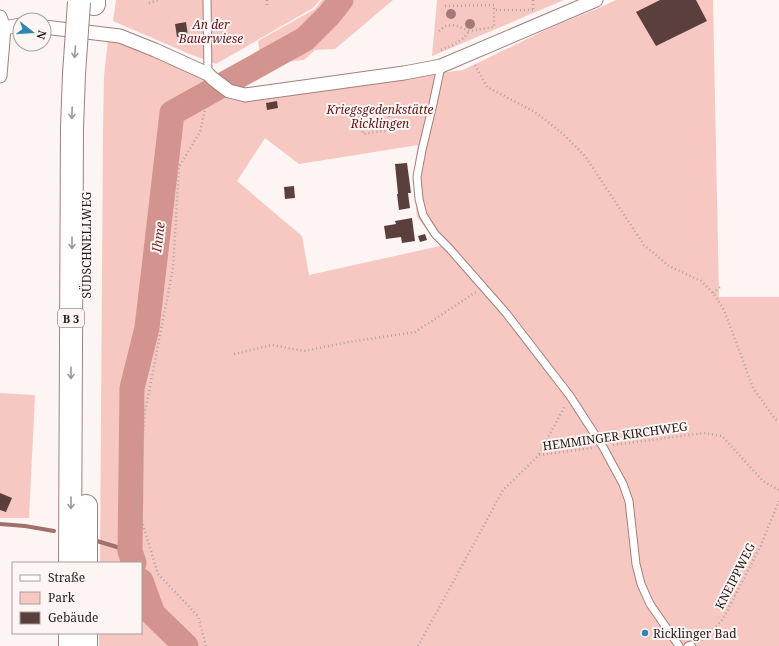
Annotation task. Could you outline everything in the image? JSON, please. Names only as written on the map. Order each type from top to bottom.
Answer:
[{"type":"highway","name":"SÜDSCHNELLWEG","points":[[70,562],[72,136],[81,74],[87,1]]},
{"type":"highway","name":"SÜDSCHNELLWEG","points":[[81,74],[87,136],[86,562]]},
{"type":"highway","points":[[70,634],[70,646]]},
{"type":"highway","points":[[86,634],[86,646]]},
{"type":"street","points":[[52,28],[120,36],[155,50],[210,76],[229,91],[245,95],[404,73],[441,66],[470,55],[596,0]]},
{"type":"street","points":[[0,76],[2,23],[12,24]]},
{"type":"lane","points":[[207,0],[210,76]]},
{"type":"lane","points":[[441,66],[417,177],[419,199],[424,215],[435,234],[506,314],[570,396],[603,447],[623,484],[630,501],[636,564],[641,584],[650,604],[680,646]]},
{"type":"path","points":[[149,3],[158,0]]},
{"type":"path","points":[[267,0],[267,8]]},
{"type":"path","points":[[439,31],[445,26],[455,25],[469,31],[494,27],[494,0]]},
{"type":"path","points":[[494,10],[533,11],[533,0]]},
{"type":"path","points":[[445,6],[494,5]]},
{"type":"path","points":[[441,50],[465,38],[469,31]]},
{"type":"path","points":[[470,55],[487,87],[535,112],[562,133],[585,156],[644,245],[669,266],[701,281],[712,293],[724,310],[752,388],[775,419],[779,421]]},
{"type":"path","points":[[206,646],[198,616],[158,574],[137,505],[145,412],[173,268],[179,167],[200,132],[206,104],[229,91]]},
{"type":"path","points":[[398,133],[390,130],[363,134],[360,116],[433,104]]},
{"type":"path","points":[[388,112],[390,130]]},
{"type":"path","points":[[712,293],[720,287]]},
{"type":"path","points":[[234,354],[272,345],[304,351],[349,342],[415,332],[483,288]]},
{"type":"path","points":[[539,455],[570,396]]},
{"type":"path","name":"HEMMINGER KIRCHWEG","points":[[418,646],[503,490],[539,455],[704,433],[722,436],[763,480],[779,490]]},
{"type":"path","name":"KNEIPPWEG","points":[[689,646],[704,639],[723,619],[761,545],[779,501]]},
{"type":"green space","name":"An der Bauerwiese","points":[[116,0],[320,0],[313,8],[216,64],[113,21]]},
{"type":"green space","points":[[322,0],[338,0],[328,14],[303,37],[261,60],[258,41],[315,9]]},
{"type":"green space","points":[[345,0],[393,0],[335,49],[315,50],[304,60],[294,61],[276,58],[308,40],[332,17]]},
{"type":"green space","points":[[437,0],[564,0],[432,56]]},
{"type":"green space","name":"Kriegsgedenkstätte Ricklingen","points":[[616,0],[713,0],[719,297],[779,297],[779,646],[99,646],[99,634],[142,634],[142,562],[100,562],[103,131],[104,76],[108,40],[146,52],[170,63],[206,80],[229,99],[243,102],[463,70],[552,27]],"holes":[[[265,138],[299,164],[418,145],[413,175],[417,217],[440,246],[309,275],[302,236],[237,181]]]},
{"type":"green space","points":[[0,393],[35,395],[29,518],[0,518]]},
{"type":"building","points":[[660,0],[696,0],[707,21],[656,46],[636,12]]},
{"type":"building","points":[[186,22],[188,36],[177,37],[175,24]]},
{"type":"building","points":[[277,101],[278,108],[267,110],[266,103]]},
{"type":"building","points":[[407,163],[411,193],[408,193],[410,208],[399,210],[395,164]]},
{"type":"building","points":[[294,186],[295,198],[285,199],[284,187]]},
{"type":"building","points":[[412,218],[415,241],[402,243],[401,237],[386,239],[384,226],[396,224],[395,221]]},
{"type":"building","points":[[425,234],[427,240],[420,242],[418,236]]},
{"type":"building","points":[[0,493],[12,498],[6,512],[0,510]]},
{"type":"waterway","name":"Ihme","points":[[134,562],[130,551],[132,388],[147,328],[172,113],[305,39],[329,15],[341,0]]},
{"type":"waterway","points":[[0,524],[25,526],[54,531]]},
{"type":"waterway","points":[[97,541],[130,551]]},
{"type":"waterway","name":"Ihme","points":[[142,584],[153,614],[186,646]]},
{"type":"place","name":"Ricklinger Bad","points":[[645,633]]}]
